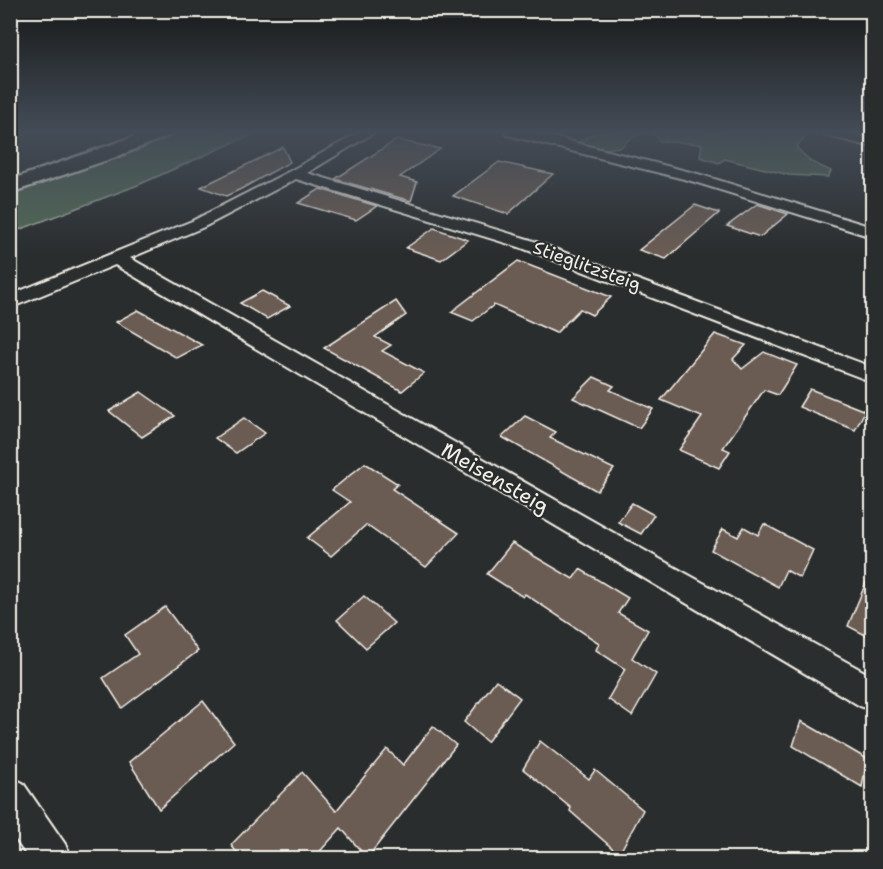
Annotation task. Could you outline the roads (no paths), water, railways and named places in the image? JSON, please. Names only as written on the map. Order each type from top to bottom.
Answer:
[{"type":"main road","points":[[10,187],[52,173]]},
{"type":"street","points":[[677,173],[721,184],[873,232]]},
{"type":"street","points":[[10,302],[198,224],[295,174]]},
{"type":"street","name":"Stieglitzsteig","points":[[295,174],[436,214],[521,243],[629,281],[873,375]]},
{"type":"street","name":"Meisensteig","points":[[118,259],[604,542],[873,694]]},
{"type":"street","points":[[10,796],[51,858]]}]
